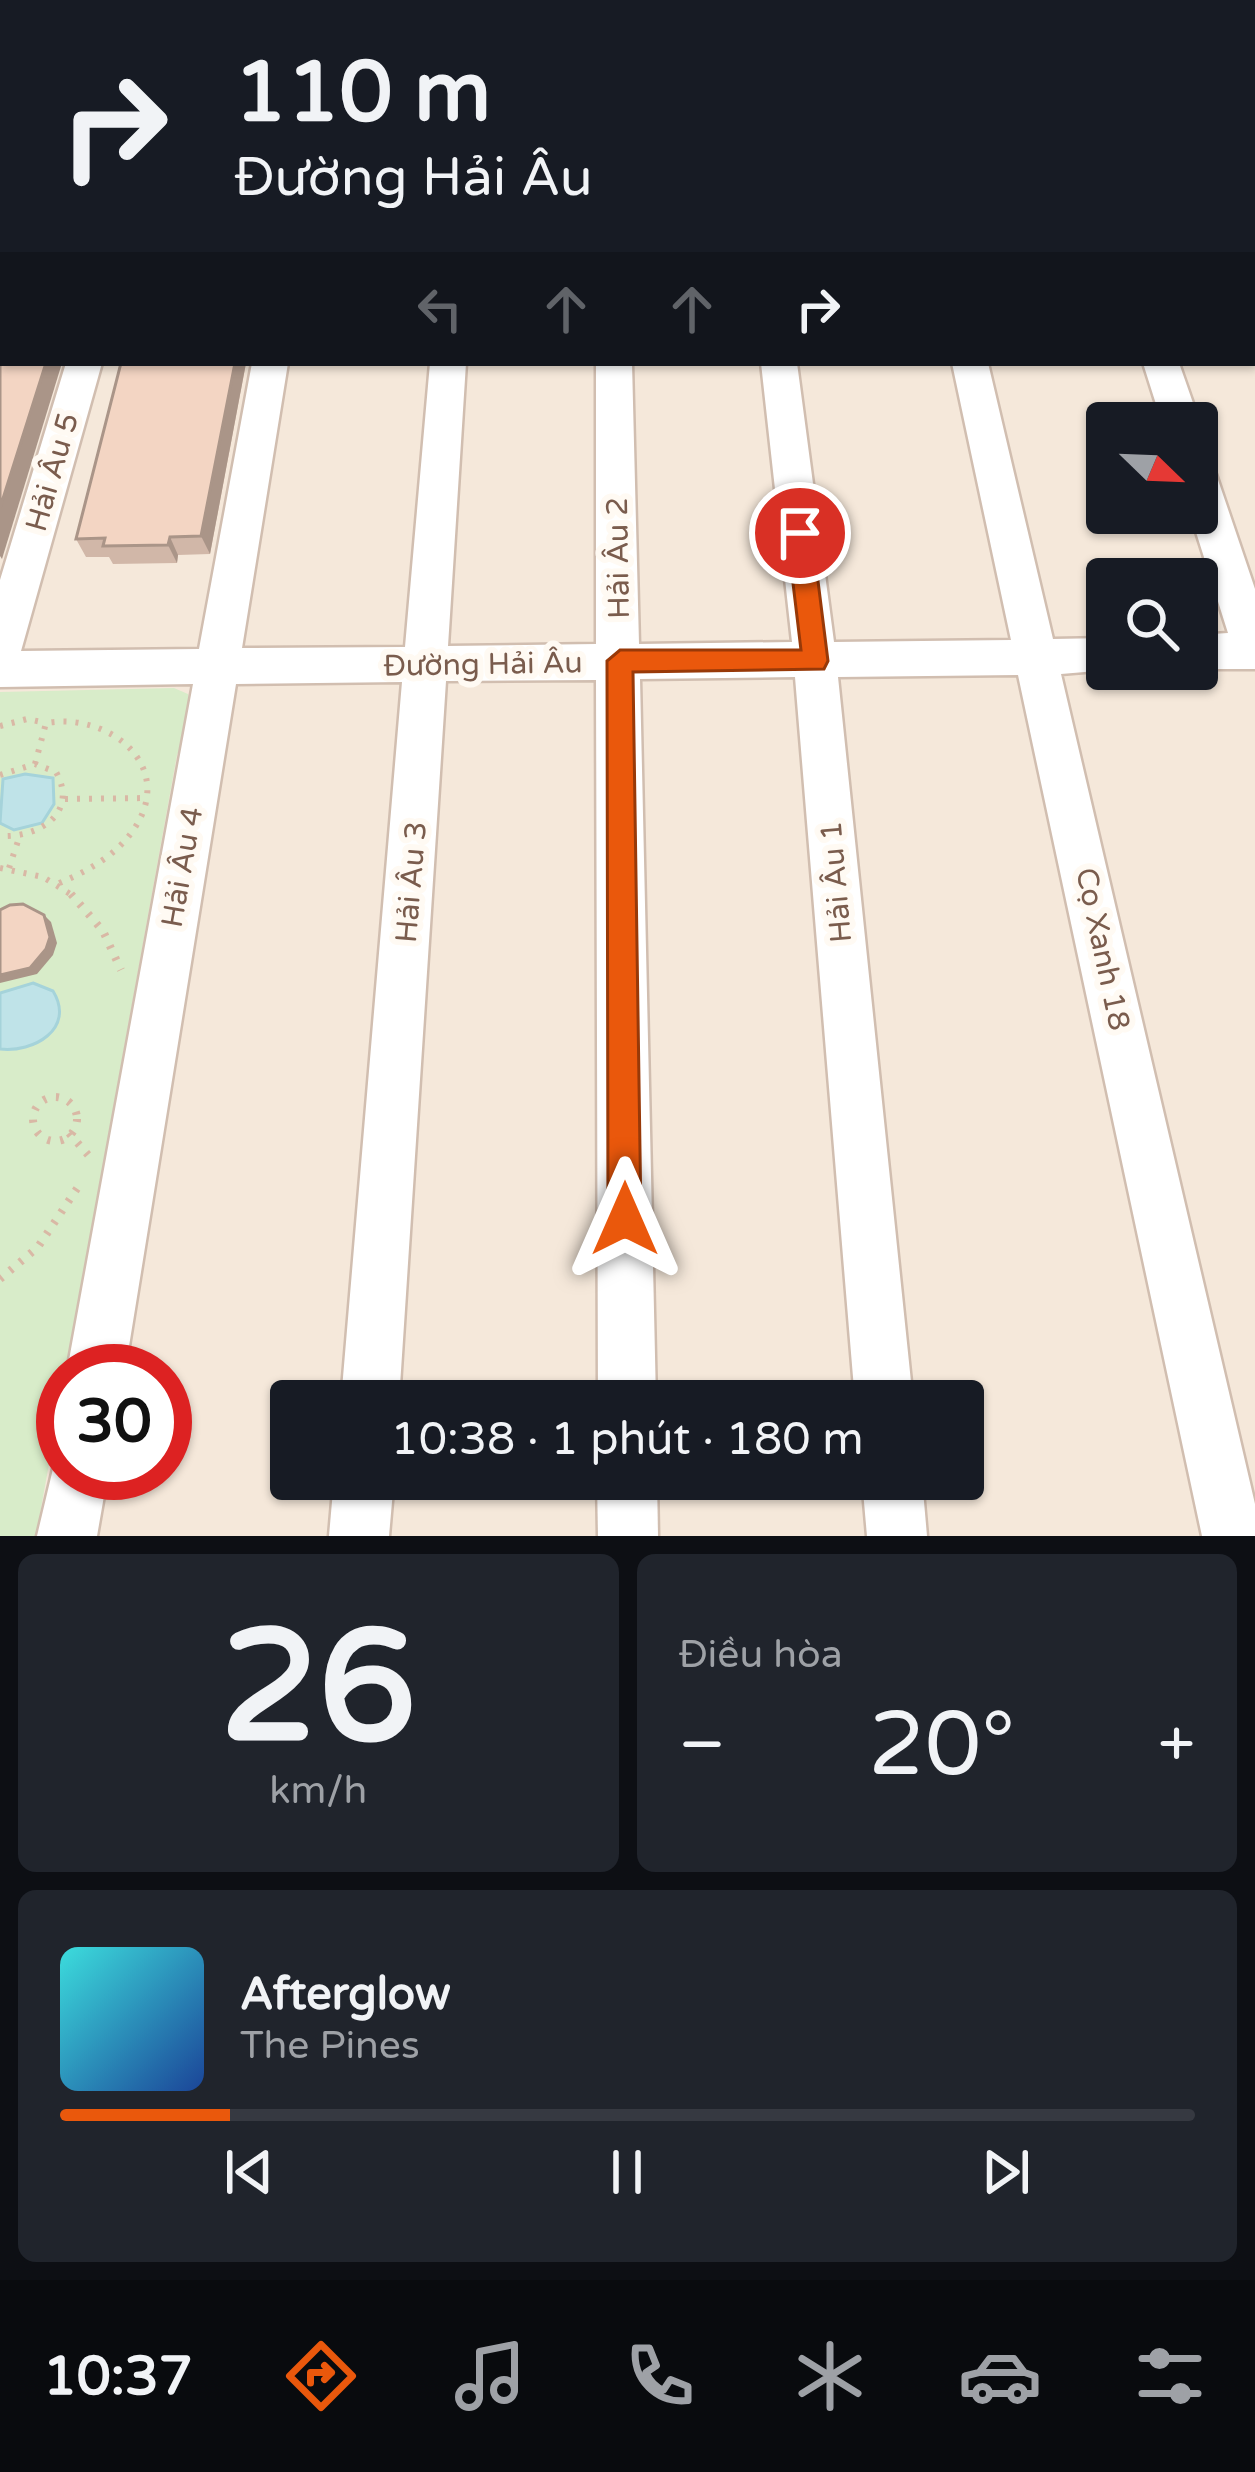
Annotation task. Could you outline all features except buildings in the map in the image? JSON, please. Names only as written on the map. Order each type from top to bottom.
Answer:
[{"type":"street","name":"Hải Âu 5","points":[[0,650],[83,366]]},
{"type":"street","name":"Hải Âu 4","points":[[100,1344],[269,366]]},
{"type":"street","name":"Hải Âu 3","points":[[372,1380],[448,366]]},
{"type":"street","name":"Hải Âu 2","points":[[614,366],[627,1380]]},
{"type":"street","name":"Hải Âu 1","points":[[779,366],[815,661],[882,1380]]},
{"type":"street","name":"Cọ Xanh 18","points":[[971,366],[1232,1536]]},
{"type":"street","points":[[1162,366],[1173,402]]},
{"type":"street","points":[[1217,534],[1255,650],[1218,651]]},
{"type":"street","name":"Đường Hải Âu","points":[[0,669],[1086,657]]},
{"type":"street","points":[[68,1536],[74,1500]]},
{"type":"street","points":[[359,1536],[362,1500]]},
{"type":"street","points":[[627,1500],[628,1536]]},
{"type":"street","points":[[894,1500],[897,1536]]},
{"type":"path","points":[[0,726],[27,719],[46,723],[67,715],[90,719],[119,735],[137,754],[147,798],[141,815],[116,849],[57,884]]},
{"type":"path","points":[[35,764],[46,723]]},
{"type":"path","points":[[0,776],[35,764],[56,772],[65,799],[54,820],[20,838],[0,836]]},
{"type":"path","points":[[65,799],[170,797]]},
{"type":"path","points":[[20,838],[4,868],[57,884],[85,902],[103,928],[126,985]]},
{"type":"path","points":[[60,1097],[72,1101],[78,1113],[69,1133],[54,1142],[35,1135],[32,1121],[39,1106],[60,1097]]},
{"type":"path","points":[[69,1133],[92,1159]]},
{"type":"path","points":[[0,1279],[38,1247],[102,1138]]},
{"type":"shaded area","points":[[0,366],[1255,366],[1255,1536],[0,1536]]},
{"type":"green space","points":[[174,688],[188,694],[194,718],[177,755],[71,1344],[36,1344],[36,1500],[42,1500],[36,1536],[0,1536],[0,692]]},
{"type":"water","points":[[25,774],[53,778],[54,804],[42,823],[14,830],[0,823],[3,779]]},
{"type":"water","points":[[33,983],[53,991],[59,1005],[55,1027],[48,1036],[25,1047],[0,1049],[0,993]]},
{"type":"route","points":[[625,1219],[620,661],[815,661],[800,533]]}]
